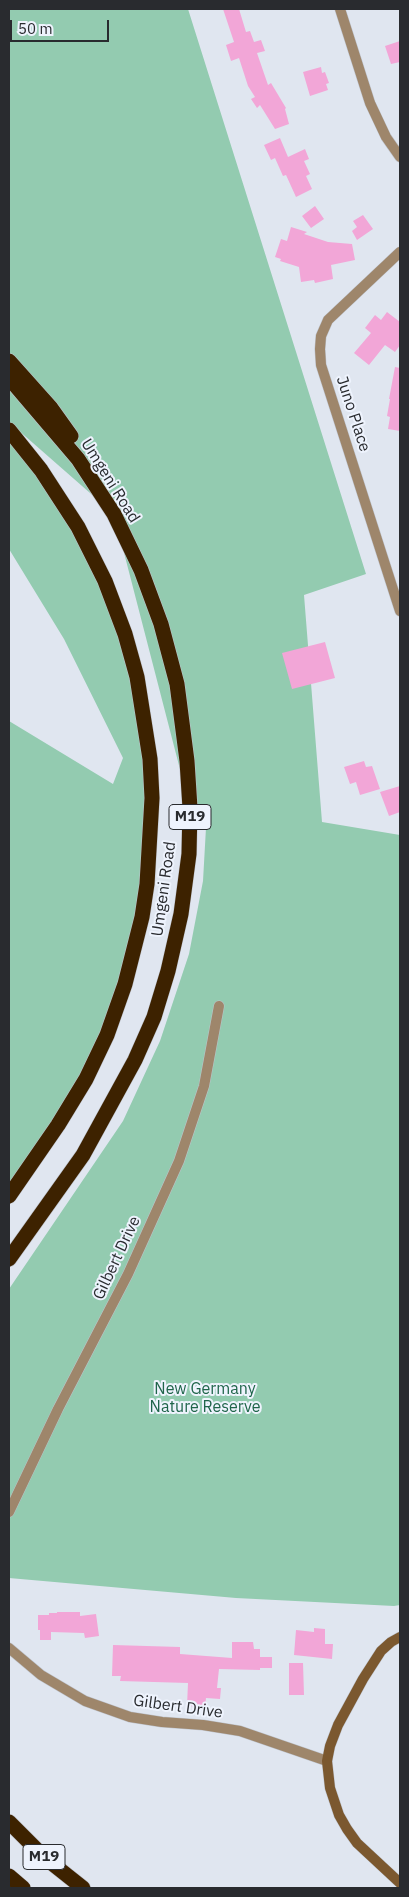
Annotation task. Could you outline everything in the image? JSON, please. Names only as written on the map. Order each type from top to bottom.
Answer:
[{"type":"highway","points":[[9,361],[52,408],[79,447],[114,514]]},
{"type":"highway","name":"Umgeni Road","points":[[9,378],[78,458],[114,514],[140,570],[161,624],[177,684],[187,761],[190,808],[189,854],[181,914],[168,971],[154,1017],[135,1060],[83,1154],[9,1260]]},
{"type":"highway","name":"Umgeni Road","points":[[9,430],[42,470],[78,527],[105,581],[125,634],[137,677],[150,759],[152,808],[147,884],[142,917],[125,984],[106,1035],[86,1079],[58,1125],[9,1196]]},
{"type":"highway","name":"M19","points":[[9,1822],[44,1857],[83,1888]]},
{"type":"highway","name":"M19","points":[[9,1876],[22,1888]]},
{"type":"street","points":[[340,9],[370,103],[386,137],[400,156]]},
{"type":"street","name":"Juno Place","points":[[400,252],[328,320],[321,336],[320,349],[322,365],[400,611]]},
{"type":"street","name":"Gilbert Drive","points":[[9,1512],[58,1409],[128,1274],[154,1212],[179,1161],[204,1086],[219,1006]]},
{"type":"street","points":[[400,1637],[391,1642],[381,1652],[363,1679],[338,1725],[330,1746],[327,1761],[330,1788],[339,1815],[347,1830],[357,1843],[400,1883]]},
{"type":"street","name":"Gilbert Drive","points":[[9,1648],[41,1676],[85,1701],[130,1717],[240,1731],[327,1761]]},
{"type":"green space","name":"New Germany Nature Reserve","points":[[9,9],[188,9],[366,574],[304,595],[322,822],[400,835],[400,1605],[236,1598],[9,1578],[9,1289],[123,1121],[160,1041],[189,954],[203,881],[207,810],[190,808],[114,514],[9,422]]},
{"type":"green space","points":[[9,433],[79,532],[124,637],[148,764],[140,916],[106,1036],[9,1192],[9,721],[113,784],[123,758],[64,639],[9,549]]},
{"type":"building","points":[[223,9],[239,9],[246,32],[250,31],[254,42],[261,40],[265,51],[257,53],[268,85],[271,83],[286,108],[289,124],[275,129],[260,105],[257,108],[251,99],[255,97],[248,86],[239,58],[231,61],[226,45],[234,42]]},
{"type":"building","points":[[400,41],[400,62],[391,64],[385,46]]},
{"type":"building","points":[[321,67],[322,73],[325,72],[329,83],[326,84],[328,90],[310,96],[303,72]]},
{"type":"building","points":[[280,138],[288,157],[305,149],[309,159],[304,161],[310,174],[306,176],[312,189],[296,197],[286,175],[283,176],[275,158],[271,160],[264,145]]},
{"type":"building","points":[[315,206],[324,219],[311,228],[302,216]]},
{"type":"building","points":[[363,215],[373,229],[357,240],[352,231],[357,227],[353,221]]},
{"type":"building","points":[[291,227],[307,232],[304,234],[328,242],[352,244],[355,260],[331,265],[333,279],[315,283],[314,280],[301,282],[299,267],[280,261],[281,259],[275,257],[281,239],[287,241]]},
{"type":"building","points":[[387,312],[400,322],[400,345],[395,352],[385,345],[369,365],[354,353],[371,333],[365,328],[375,315],[381,320]]},
{"type":"building","points":[[395,367],[400,368],[400,431],[388,429],[390,417],[387,416]]},
{"type":"building","points":[[325,642],[335,678],[292,689],[282,653]]},
{"type":"building","points":[[364,761],[366,767],[372,766],[380,789],[360,795],[356,782],[350,784],[344,767]]},
{"type":"building","points":[[400,786],[400,812],[389,816],[380,792]]},
{"type":"building","points":[[80,1612],[80,1616],[96,1614],[99,1636],[85,1638],[84,1633],[51,1632],[51,1640],[40,1640],[38,1615],[49,1615],[49,1613]]},
{"type":"building","points":[[314,1628],[325,1629],[325,1644],[333,1644],[332,1659],[294,1655],[296,1630],[314,1632]]},
{"type":"building","points":[[232,1642],[253,1642],[254,1649],[260,1649],[260,1657],[272,1657],[272,1668],[260,1668],[260,1670],[219,1669],[217,1688],[221,1688],[220,1699],[206,1698],[205,1707],[187,1706],[188,1683],[120,1681],[121,1676],[112,1676],[113,1645],[180,1647],[180,1654],[232,1658]]},
{"type":"building","points":[[289,1663],[303,1663],[304,1695],[289,1695]]}]
